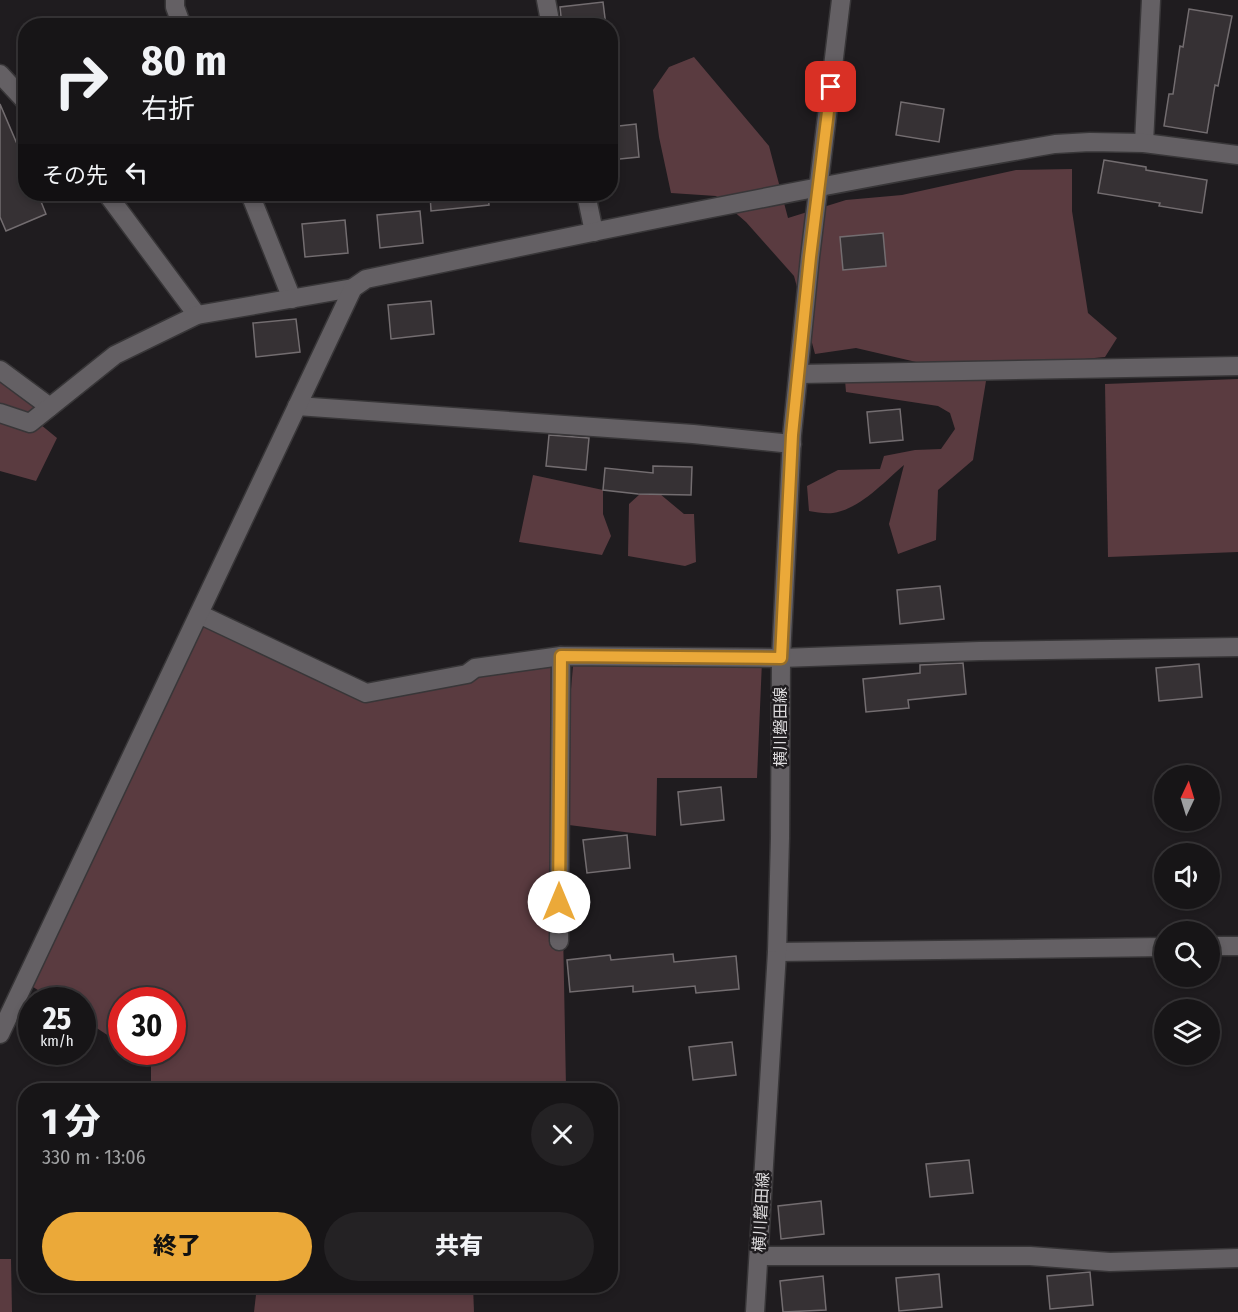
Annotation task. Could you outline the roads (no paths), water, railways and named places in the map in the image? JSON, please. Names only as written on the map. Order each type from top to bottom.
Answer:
[{"type":"street","points":[[175,0],[179,18]]},
{"type":"street","points":[[546,0],[549,18]]},
{"type":"street","name":"横川磐田線","points":[[755,1312],[777,952],[781,658],[792,444],[841,0]]},
{"type":"street","points":[[1144,143],[1151,0]]},
{"type":"street","points":[[0,74],[18,93]]},
{"type":"street","points":[[0,413],[30,423],[115,355],[196,315],[353,288],[366,279],[820,185],[1055,144],[1144,143],[1238,154]]},
{"type":"street","points":[[112,201],[196,315]]},
{"type":"street","points":[[252,201],[292,299]]},
{"type":"street","points":[[587,201],[594,232]]},
{"type":"street","points":[[0,1034],[353,288]]},
{"type":"street","points":[[799,374],[1238,366]]},
{"type":"street","points":[[0,370],[50,407]]},
{"type":"street","points":[[297,406],[693,434],[792,444]]},
{"type":"street","points":[[199,614],[366,693],[466,674],[475,668],[561,656],[781,658],[980,651],[1238,647]]},
{"type":"street","points":[[559,941],[561,656]]},
{"type":"street","points":[[1220,946],[1238,946]]},
{"type":"street","points":[[777,952],[1154,947]]},
{"type":"street","points":[[759,1256],[1030,1256],[1110,1262],[1238,1258]]}]
